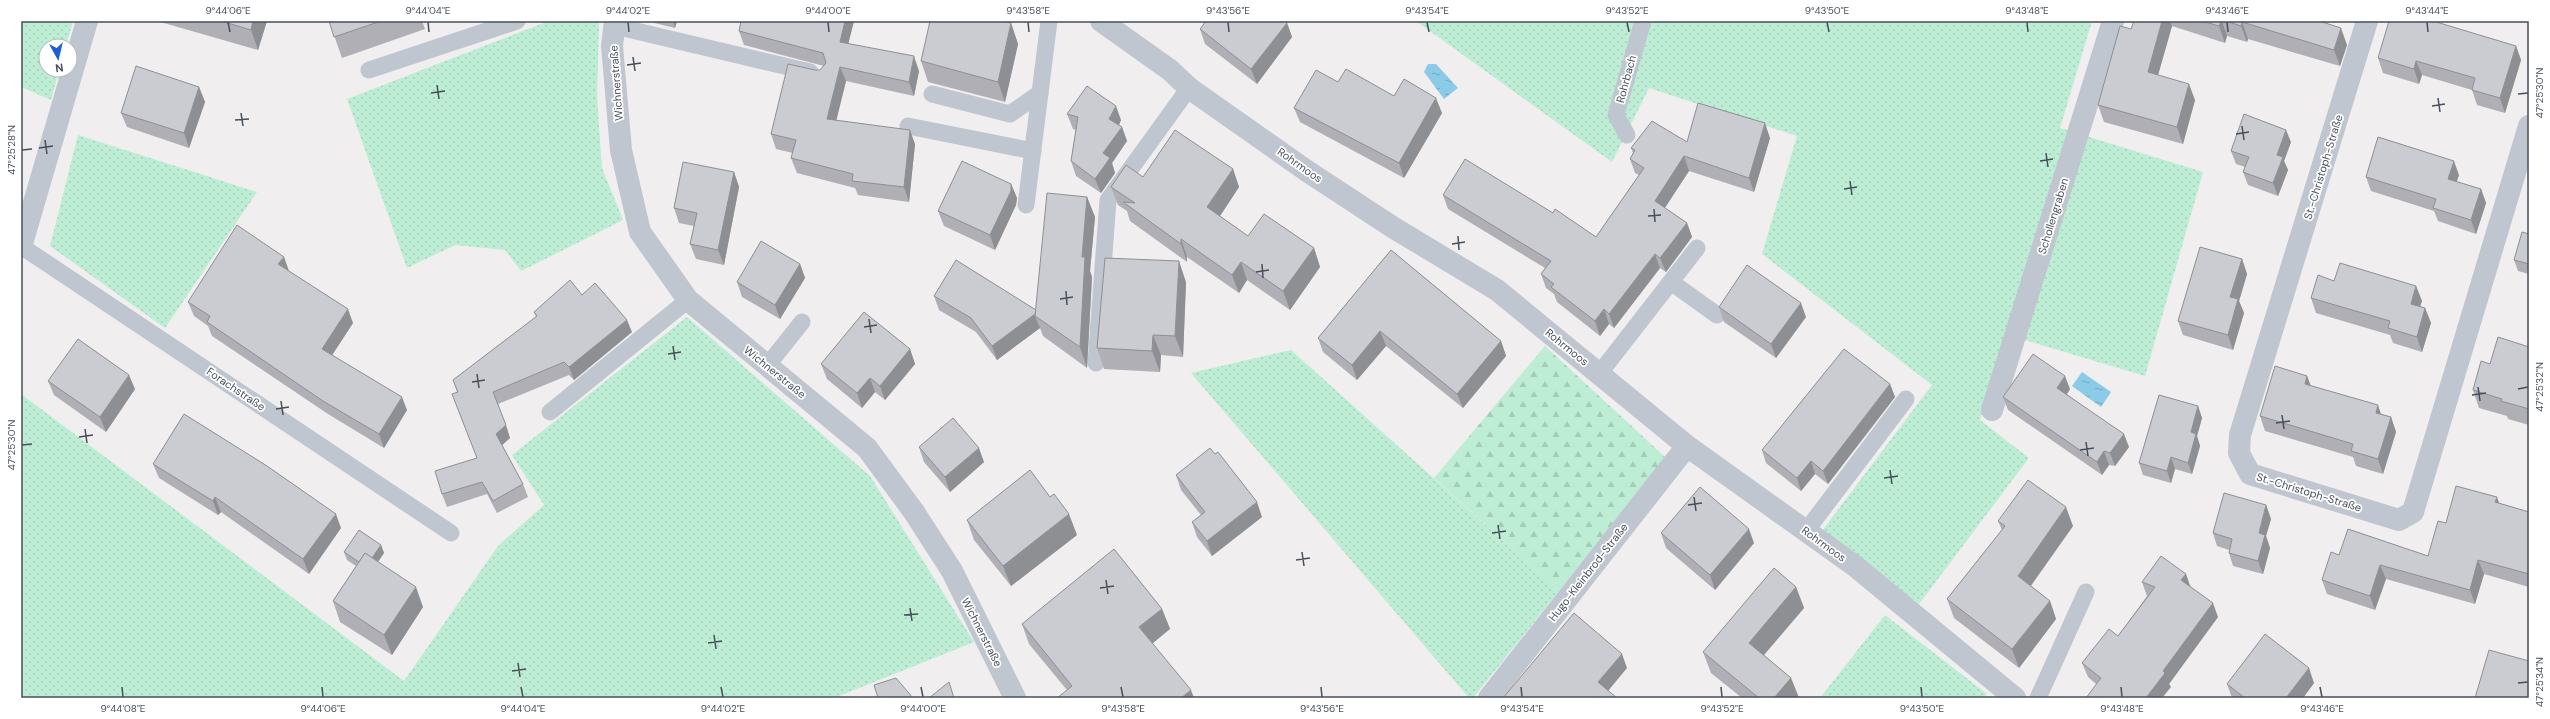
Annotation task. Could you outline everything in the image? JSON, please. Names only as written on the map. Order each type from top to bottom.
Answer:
[{"type":"street","name":"Forachstraße","points":[[21,246],[87,21]]},
{"type":"street","name":"Rohrmoos","points":[[1102,21],[1170,70],[1189,88],[1394,228],[1497,290],[1687,446],[1855,566],[2014,698]]},
{"type":"street","name":"Schollengraben","points":[[1992,410],[2113,21]]},
{"type":"street","name":"St.-Christoph-Straße","points":[[2367,21],[2240,435],[2239,453],[2250,474],[2399,520],[2413,512],[2529,126]]},
{"type":"street","name":"Wichnerstraße","points":[[615,23],[612,46],[621,150],[640,232],[688,300],[866,448],[914,512],[952,571],[1016,698]]},
{"type":"street","name":"Hugo-Kleinbrod-Straße","points":[[1489,698],[1687,446]]},
{"type":"lane","points":[[369,70],[517,21]]},
{"type":"lane","points":[[1026,205],[1049,21]]},
{"type":"lane","name":"Rohrbach","points":[[1627,134],[1616,115],[1643,21]]},
{"type":"lane","points":[[615,23],[822,75]]},
{"type":"lane","points":[[1096,363],[1108,200],[1189,88]]},
{"type":"lane","points":[[932,94],[1010,114],[1040,94]]},
{"type":"lane","points":[[908,126],[1033,151]]},
{"type":"lane","name":"Forachstraße","points":[[21,246],[451,533]]},
{"type":"lane","points":[[1599,374],[1697,248]]},
{"type":"lane","points":[[1671,282],[1717,315]]},
{"type":"lane","points":[[550,412],[688,300]]},
{"type":"lane","points":[[767,366],[802,322]]},
{"type":"lane","points":[[1806,531],[1906,399]]},
{"type":"lane","points":[[2038,698],[2086,592]]},
{"type":"green space","points":[[21,21],[73,21],[68,38],[38,38],[38,78],[57,78],[51,100],[21,87]]},
{"type":"green space","points":[[549,21],[599,21],[597,98],[602,168],[623,220],[521,271],[505,250],[455,245],[407,268],[347,99]]},
{"type":"green space","points":[[1416,21],[2092,21],[2060,128],[2203,172],[2145,376],[2008,335],[1980,420],[2029,458],[1919,604],[1822,531],[1932,385],[1762,254],[1797,136],[1649,88],[1612,162]]},
{"type":"green space","points":[[78,135],[257,192],[165,328],[50,246]]},
{"type":"green space","points":[[687,317],[870,476],[974,642],[834,698],[24,698],[21,696],[21,394],[404,681],[498,546],[544,505],[512,455]]},
{"type":"green space","points":[[1545,346],[1665,457],[1559,591],[1434,478]]},
{"type":"green space","points":[[1291,350],[1559,591],[1473,698],[1469,698],[1191,373]]},
{"type":"green space","points":[[1885,615],[1987,694],[1983,698],[1820,698]]},
{"type":"water","points":[[1428,64],[1436,64],[1458,88],[1444,99],[1424,72]]},
{"type":"water","points":[[2082,372],[2111,392],[2101,407],[2072,386]]},
{"type":"building","points":[[221,21],[253,21],[251,30]]},
{"type":"building","points":[[329,21],[381,21],[334,37]]},
{"type":"building","points":[[741,21],[845,21],[840,42],[914,56],[909,82],[840,67],[827,119],[910,130],[904,187],[852,181],[853,174],[791,158],[796,140],[771,134],[788,64],[820,70],[826,63],[823,53],[739,31]]},
{"type":"building","points":[[930,21],[1000,21],[1011,23],[998,82],[921,61]]},
{"type":"building","points":[[1206,21],[1285,21],[1287,23],[1251,69],[1200,29]]},
{"type":"building","points":[[2134,21],[2162,21],[2148,72],[2189,84],[2177,127],[2098,105],[2120,26],[2131,29]]},
{"type":"building","points":[[2202,21],[2221,21],[2219,26]]},
{"type":"building","points":[[2226,21],[2319,21],[2341,28],[2334,50],[2242,22],[2241,26]]},
{"type":"building","points":[[2389,21],[2433,21],[2516,46],[2500,98],[2472,90],[2475,78],[2416,61],[2414,69],[2378,58]]},
{"type":"building","points":[[136,66],[199,87],[184,133],[121,113]]},
{"type":"building","points":[[1346,69],[1394,96],[1404,79],[1436,98],[1399,163],[1294,108],[1316,70],[1338,82]]},
{"type":"building","points":[[1087,86],[1116,106],[1109,119],[1122,127],[1103,153],[1110,158],[1095,179],[1071,161],[1078,117],[1067,114]]},
{"type":"building","points":[[1698,103],[1765,123],[1749,178],[1684,156],[1655,201],[1687,223],[1660,258],[1655,254],[1609,314],[1604,309],[1595,321],[1551,287],[1554,284],[1541,274],[1551,261],[1443,195],[1465,159],[1553,213],[1555,209],[1596,237],[1644,168],[1630,159],[1635,150],[1631,148],[1652,121],[1687,142]]},
{"type":"building","points":[[2244,114],[2286,130],[2277,155],[2283,157],[2273,183],[2243,172],[2249,157],[2231,151]]},
{"type":"building","points":[[1175,130],[1233,169],[1207,207],[1248,236],[1264,214],[1314,248],[1283,291],[1241,262],[1232,275],[1181,239],[1181,244],[1123,202],[1135,203],[1111,187],[1126,165],[1143,177]]},
{"type":"building","points":[[2378,137],[2454,161],[2448,179],[2481,189],[2471,220],[2433,208],[2436,199],[2366,177]]},
{"type":"building","points":[[962,161],[1011,184],[1011,191],[990,235],[938,211]]},
{"type":"building","points":[[683,162],[734,172],[718,250],[690,244],[697,213],[674,208]]},
{"type":"building","points":[[1047,193],[1087,197],[1082,257],[1085,257],[1080,347],[1035,316]]},
{"type":"building","points":[[237,225],[284,257],[278,264],[348,309],[322,349],[402,397],[379,434],[323,401],[207,322],[210,316],[188,302]]},
{"type":"building","points":[[2522,232],[2529,234],[2529,264],[2514,260]]},
{"type":"building","points":[[761,241],[800,264],[775,305],[737,282]]},
{"type":"building","points":[[2200,247],[2242,259],[2230,297],[2238,299],[2228,335],[2178,321]]},
{"type":"building","points":[[1391,250],[1501,341],[1457,394],[1380,331],[1352,365],[1318,338]]},
{"type":"building","points":[[1105,258],[1179,261],[1175,336],[1153,335],[1152,351],[1097,348]]},
{"type":"building","points":[[956,260],[1036,310],[1035,314],[992,346],[971,318],[934,296]]},
{"type":"building","points":[[2340,263],[2416,286],[2411,304],[2425,308],[2417,337],[2388,328],[2390,321],[2311,298],[2318,275],[2334,281]]},
{"type":"building","points":[[1747,265],[1801,303],[1771,344],[1719,307]]},
{"type":"building","points":[[570,280],[582,295],[595,283],[627,320],[569,367],[564,362],[493,392],[506,425],[496,434],[523,484],[493,501],[482,482],[442,494],[435,471],[477,458],[452,394],[458,392],[453,380],[537,316],[534,312]]},
{"type":"building","points":[[864,312],[910,349],[880,386],[870,378],[857,393],[821,364]]},
{"type":"building","points":[[2498,337],[2529,347],[2529,409],[2501,401],[2502,399],[2473,390],[2481,361],[2490,364]]},
{"type":"building","points":[[78,339],[129,375],[100,417],[48,381]]},
{"type":"building","points":[[1844,349],[1890,384],[1823,471],[1811,461],[1797,478],[1762,450]]},
{"type":"building","points":[[2033,354],[2065,376],[2057,388],[2124,434],[2110,453],[2104,451],[2097,462],[2003,397]]},
{"type":"building","points":[[2275,366],[2307,376],[2305,384],[2378,405],[2376,413],[2391,417],[2378,459],[2351,451],[2353,444],[2260,416]]},
{"type":"building","points":[[2159,395],[2198,406],[2191,432],[2196,434],[2188,463],[2171,457],[2167,471],[2139,463]]},
{"type":"building","points":[[184,414],[267,466],[336,514],[303,559],[215,497],[213,501],[153,464]]},
{"type":"building","points":[[953,418],[979,448],[945,477],[919,447]]},
{"type":"building","points":[[1210,448],[1215,454],[1218,452],[1257,502],[1207,541],[1192,522],[1205,512],[1176,475]]},
{"type":"building","points":[[1030,470],[1050,497],[1054,494],[1069,514],[1003,566],[967,520]]},
{"type":"building","points":[[2028,480],[2066,507],[2018,576],[2050,601],[2012,649],[1947,599],[2005,526],[1998,521]]},
{"type":"building","points":[[2456,486],[2497,497],[2495,502],[2529,512],[2529,574],[2478,560],[2470,590],[2380,565],[2370,596],[2322,580],[2331,552],[2339,555],[2348,529],[2428,556],[2438,521],[2446,523]]},
{"type":"building","points":[[1700,487],[1749,529],[1710,575],[1661,533]]},
{"type":"building","points":[[2224,493],[2266,505],[2259,533],[2265,535],[2258,561],[2229,553],[2232,539],[2213,533]]},
{"type":"building","points":[[359,530],[381,545],[372,558],[365,553],[359,562],[344,552]]},
{"type":"building","points":[[1114,549],[1162,609],[1139,627],[1191,690],[1181,698],[1057,698],[1072,686],[1022,624]]},
{"type":"building","points":[[365,553],[416,587],[384,635],[333,601]]},
{"type":"building","points":[[2161,556],[2186,574],[2181,580],[2213,603],[2163,671],[2165,673],[2146,698],[2086,698],[2101,678],[2082,663],[2109,629],[2118,636],[2155,587],[2142,582]]},
{"type":"building","points":[[1774,568],[1796,587],[1749,643],[1791,678],[1774,698],[1759,698],[1703,652]]},
{"type":"building","points":[[1574,613],[1622,654],[1598,682],[1617,698],[1503,698]]},
{"type":"building","points":[[2265,634],[2309,668],[2286,698],[2245,698],[2227,684]]},
{"type":"building","points":[[2489,650],[2529,661],[2529,698],[2475,698]]},
{"type":"building","points":[[896,678],[913,698],[878,698],[874,685]]},
{"type":"building","points":[[949,682],[954,698],[929,698]]}]
